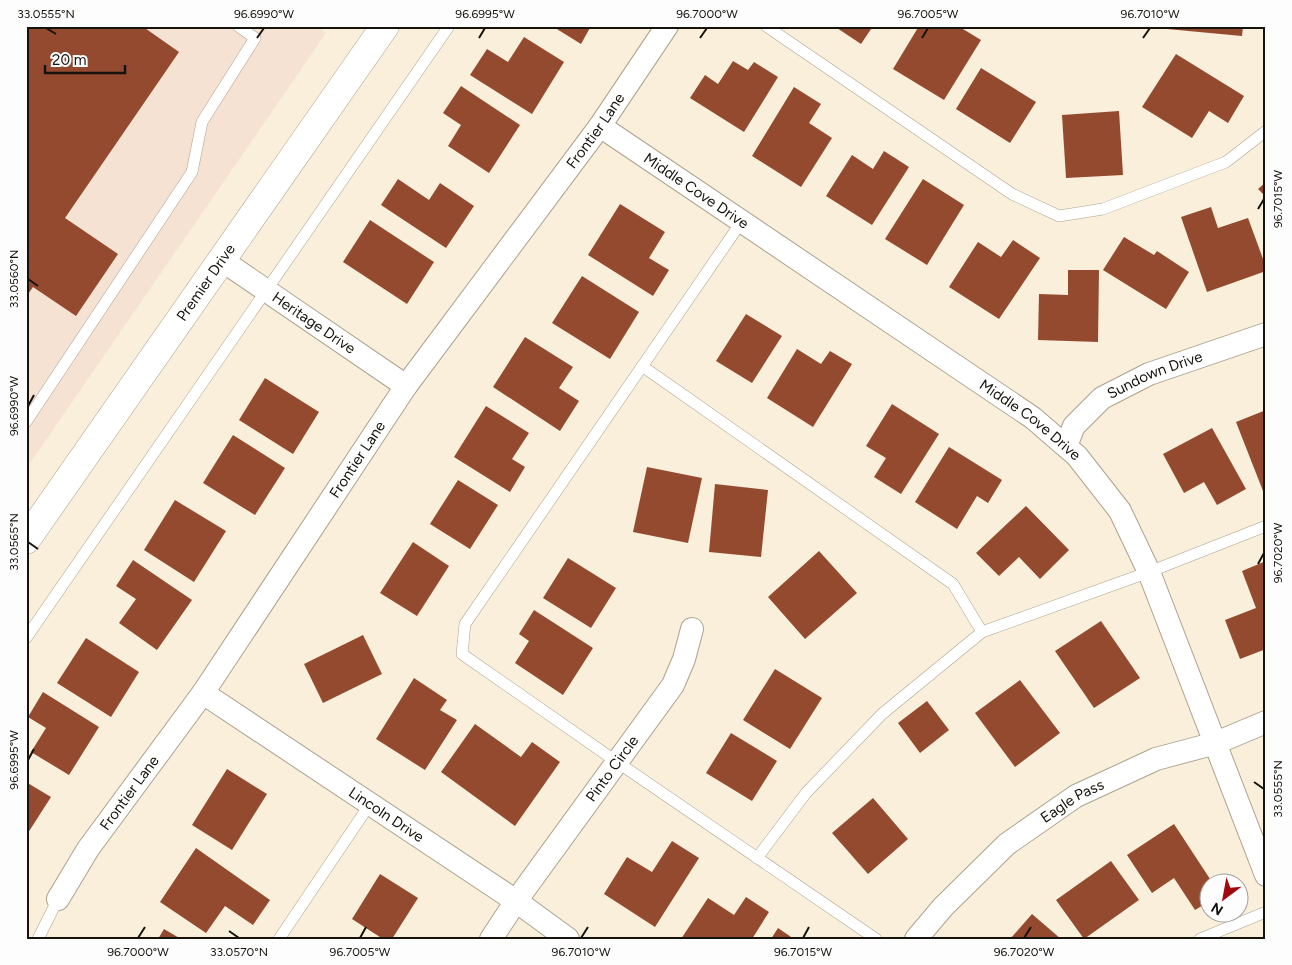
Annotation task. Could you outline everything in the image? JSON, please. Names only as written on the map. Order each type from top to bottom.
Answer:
[{"type":"street","name":"Premier Drive","points":[[26,540],[223,261],[385,26]]},
{"type":"street","name":"Frontier Lane","points":[[58,899],[88,848],[203,693],[406,386],[600,126],[667,26]]},
{"type":"street","name":"Middle Cove Drive","points":[[600,126],[1033,418],[1077,456],[1120,511],[1149,572],[1266,875]]},
{"type":"street","name":"Heritage Drive","points":[[223,261],[406,386]]},
{"type":"street","name":"Sundown Drive","points":[[1066,446],[1074,426],[1102,398],[1149,374],[1266,334]]},
{"type":"street","name":"Pinto Circle","points":[[491,939],[516,901],[673,685],[684,659],[692,629]]},
{"type":"street","name":"Lincoln Drive","points":[[203,693],[516,901],[568,939]]},
{"type":"street","name":"Eagle Pass","points":[[916,939],[943,907],[1007,844],[1076,796],[1156,759],[1216,743],[1266,722]]},
{"type":"lane","points":[[26,422],[192,172],[202,122],[255,38],[238,26]]},
{"type":"lane","points":[[26,638],[449,26]]},
{"type":"lane","points":[[766,26],[1012,194],[1059,216],[1103,209],[1226,162],[1266,131]]},
{"type":"lane","points":[[742,221],[466,624],[462,654],[876,939]]},
{"type":"lane","points":[[642,366],[953,584],[982,632]]},
{"type":"lane","points":[[757,858],[806,793],[882,714],[982,632],[1149,572],[1266,526]]},
{"type":"lane","points":[[278,939],[370,804]]},
{"type":"lane","points":[[38,939],[58,899]]},
{"type":"lane","points":[[1200,939],[1266,912]]},
{"type":"shaded area","points":[[26,26],[315,26],[326,33],[26,469]]},
{"type":"building","points":[[26,26],[142,26],[179,52],[65,218],[118,254],[76,316],[33,287],[26,297]]},
{"type":"building","points":[[552,26],[591,26],[581,44]]},
{"type":"building","points":[[834,26],[873,26],[861,44]]},
{"type":"building","points":[[919,26],[958,26],[981,40],[944,100],[893,69]]},
{"type":"building","points":[[1168,26],[1243,26],[1242,36],[1167,29]]},
{"type":"building","points":[[524,37],[564,62],[532,114],[470,75],[487,49],[508,62]]},
{"type":"building","points":[[1176,54],[1244,96],[1228,123],[1209,111],[1192,138],[1142,107]]},
{"type":"building","points":[[733,61],[748,70],[754,62],[778,77],[744,132],[690,98],[705,75],[718,84]]},
{"type":"building","points":[[981,68],[1036,102],[1010,143],[956,109]]},
{"type":"building","points":[[461,86],[520,125],[489,173],[448,146],[461,125],[443,113]]},
{"type":"building","points":[[794,87],[821,104],[809,123],[832,138],[801,187],[752,156]]},
{"type":"building","points":[[1119,111],[1123,175],[1066,178],[1062,115]]},
{"type":"building","points":[[884,151],[909,167],[872,225],[826,196],[852,155],[873,169]]},
{"type":"building","points":[[398,179],[429,200],[440,183],[474,206],[446,248],[381,205]]},
{"type":"building","points":[[923,179],[964,205],[927,265],[885,239]]},
{"type":"building","points":[[1266,182],[1266,197],[1258,189]]},
{"type":"building","points":[[620,204],[665,232],[649,258],[669,270],[653,296],[588,255]]},
{"type":"building","points":[[1211,207],[1218,228],[1248,218],[1266,271],[1207,292],[1181,217]]},
{"type":"building","points":[[370,220],[434,262],[407,304],[343,262]]},
{"type":"building","points":[[1124,237],[1154,255],[1157,251],[1189,272],[1166,309],[1103,270]]},
{"type":"building","points":[[1013,240],[1040,258],[999,319],[949,287],[978,242],[1001,257]]},
{"type":"building","points":[[1068,270],[1099,270],[1098,342],[1038,340],[1039,294],[1068,295]]},
{"type":"building","points":[[582,276],[639,312],[610,359],[552,323]]},
{"type":"building","points":[[746,314],[782,336],[752,383],[716,361]]},
{"type":"building","points":[[525,337],[573,367],[559,388],[579,401],[560,431],[493,387]]},
{"type":"building","points":[[797,349],[821,364],[830,351],[852,364],[813,427],[767,398]]},
{"type":"building","points":[[265,378],[319,412],[293,454],[239,420]]},
{"type":"building","points":[[892,404],[939,434],[901,494],[874,477],[886,458],[866,446]]},
{"type":"building","points":[[486,406],[529,433],[512,459],[525,467],[510,492],[454,457]]},
{"type":"building","points":[[1266,410],[1266,490],[1263,491],[1236,422]]},
{"type":"building","points":[[1212,428],[1246,489],[1217,505],[1204,482],[1184,493],[1163,454]]},
{"type":"building","points":[[233,435],[285,468],[255,515],[203,483]]},
{"type":"building","points":[[949,447],[1002,480],[988,503],[977,496],[957,529],[915,502]]},
{"type":"building","points":[[647,467],[702,478],[688,543],[633,532]]},
{"type":"building","points":[[458,480],[498,505],[470,549],[430,524]]},
{"type":"building","points":[[715,484],[768,490],[761,557],[709,552]]},
{"type":"building","points":[[175,500],[226,531],[194,582],[144,550]]},
{"type":"building","points":[[1026,506],[1069,550],[1040,579],[1019,557],[999,576],[976,553]]},
{"type":"building","points":[[413,542],[449,566],[417,616],[380,593]]},
{"type":"building","points":[[819,551],[857,593],[805,639],[768,597]]},
{"type":"building","points":[[568,558],[616,588],[591,628],[543,598]]},
{"type":"building","points":[[133,560],[192,600],[157,650],[119,623],[136,599],[116,586]]},
{"type":"building","points":[[1266,561],[1266,649],[1240,659],[1225,620],[1256,608],[1242,571]]},
{"type":"building","points":[[534,610],[593,648],[563,695],[515,663],[529,641],[519,634]]},
{"type":"building","points":[[1101,621],[1140,678],[1094,708],[1055,651]]},
{"type":"building","points":[[363,635],[382,674],[323,703],[304,664]]},
{"type":"building","points":[[86,638],[139,672],[111,717],[57,683]]},
{"type":"building","points":[[775,669],[822,698],[790,749],[743,720]]},
{"type":"building","points":[[414,678],[447,700],[440,710],[457,720],[425,770],[376,739]]},
{"type":"building","points":[[1020,680],[1060,733],[1015,767],[975,713]]},
{"type":"building","points":[[43,692],[99,727],[69,775],[31,752],[46,728],[28,717]]},
{"type":"building","points":[[927,701],[949,730],[920,753],[898,723]]},
{"type":"building","points":[[475,724],[521,757],[532,742],[560,762],[515,826],[441,772]]},
{"type":"building","points":[[731,733],[777,761],[752,801],[706,773]]},
{"type":"building","points":[[227,769],[267,794],[232,850],[192,825]]},
{"type":"building","points":[[26,782],[51,797],[26,836]]},
{"type":"building","points":[[873,798],[908,839],[868,874],[832,833]]},
{"type":"building","points":[[1174,824],[1205,872],[1200,872],[1200,907],[1195,910],[1174,878],[1152,893],[1127,855]]},
{"type":"building","points":[[672,841],[699,858],[655,927],[604,894],[627,857],[652,872]]},
{"type":"building","points":[[196,848],[270,900],[253,925],[225,906],[206,933],[160,902]]},
{"type":"building","points":[[1111,861],[1139,900],[1084,939],[1056,900]]},
{"type":"building","points":[[380,874],[418,898],[392,939],[383,939],[352,919]]},
{"type":"building","points":[[746,897],[769,912],[752,939],[681,939],[708,898],[734,915]]},
{"type":"building","points":[[1032,914],[1061,939],[1010,939]]},
{"type":"building","points":[[778,928],[794,939],[771,939]]},
{"type":"building","points":[[164,929],[181,939],[158,939]]}]
